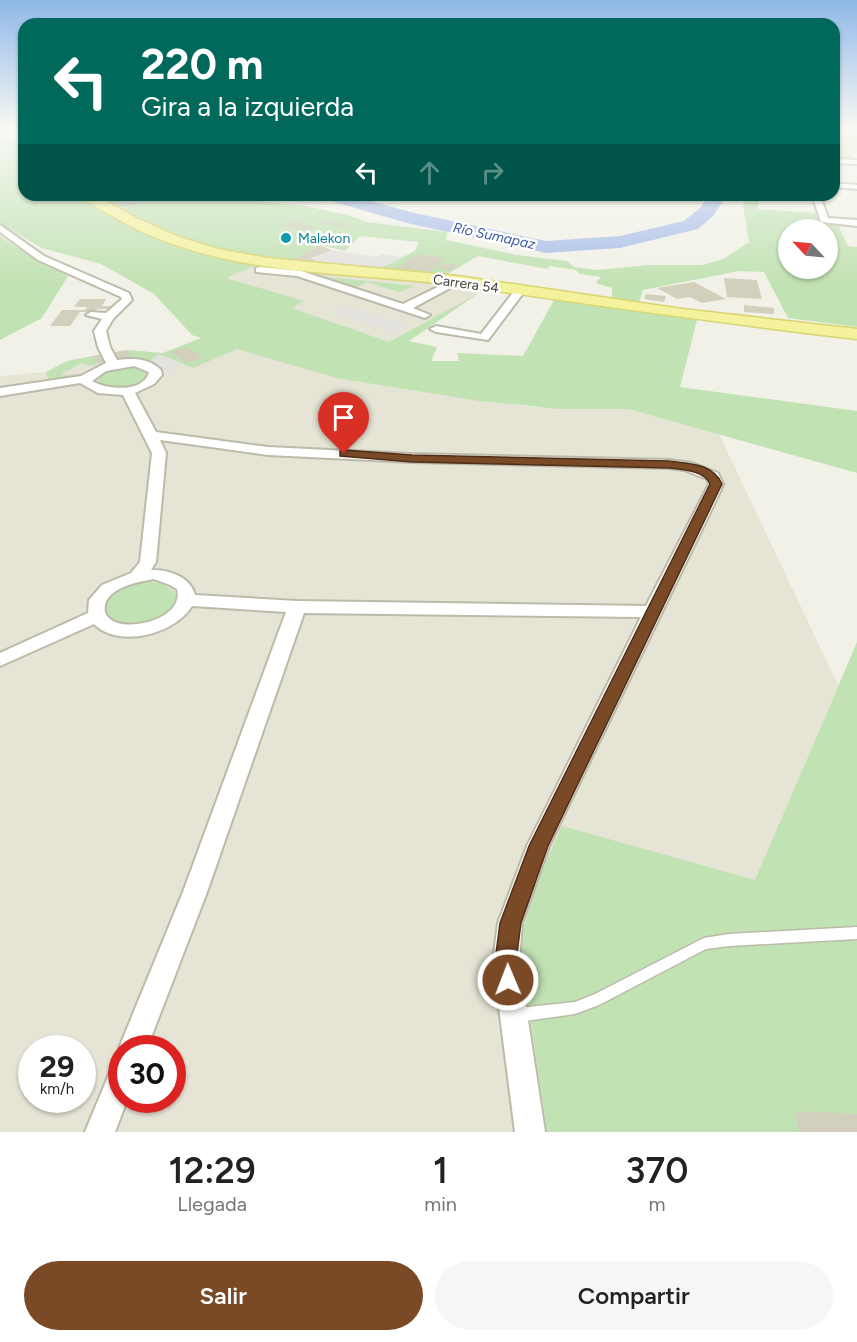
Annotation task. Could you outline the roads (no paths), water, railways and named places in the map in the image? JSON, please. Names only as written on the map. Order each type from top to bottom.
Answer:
[{"type":"main road","name":"Carrera 54","points":[[96,201],[131,221],[174,240],[215,253],[267,263],[459,281],[519,292],[682,314],[857,334]]},
{"type":"street","points":[[840,186],[857,187]]},
{"type":"street","points":[[818,201],[824,217]]},
{"type":"street","points":[[824,217],[857,215]]},
{"type":"street","points":[[824,217],[857,223]]},
{"type":"street","points":[[0,228],[41,258],[125,295],[127,300],[109,317],[100,331],[104,347],[113,364]]},
{"type":"street","points":[[259,270],[298,273],[425,315]]},
{"type":"street","points":[[404,308],[459,281]]},
{"type":"street","points":[[436,329],[484,338],[519,292]]},
{"type":"street","points":[[352,304],[369,297]]},
{"type":"street","points":[[91,315],[109,317]]},
{"type":"street","points":[[0,392],[85,379],[95,371],[113,364],[144,364],[155,370],[153,380],[127,391],[99,390],[86,383],[85,379]]},
{"type":"street","points":[[127,391],[159,453],[159,474],[148,562],[138,575]]},
{"type":"street","points":[[151,435],[268,451],[412,458],[669,464],[702,470],[713,476],[716,484],[713,492],[651,612],[598,727],[538,846],[510,923],[506,961],[530,1132]]},
{"type":"street","points":[[154,574],[169,577],[180,583],[186,592],[186,600],[181,610],[167,621],[144,630],[127,631],[112,628],[101,623],[94,608],[99,597],[109,588],[138,575],[154,574]]},
{"type":"street","points":[[186,600],[297,607],[651,612]]},
{"type":"street","points":[[138,1035],[195,892],[297,607]]},
{"type":"street","points":[[0,660],[96,616]]},
{"type":"street","points":[[100,1132],[108,1112]]},
{"type":"lane","points":[[512,1016],[575,1008],[599,999],[704,944],[729,940],[857,933]]},
{"type":"waterway","name":"Río Sumapaz","points":[[351,201],[411,218],[546,247],[620,242],[691,225],[707,212],[715,201]]},
{"type":"place","name":"Malekon","points":[[286,238]]}]
